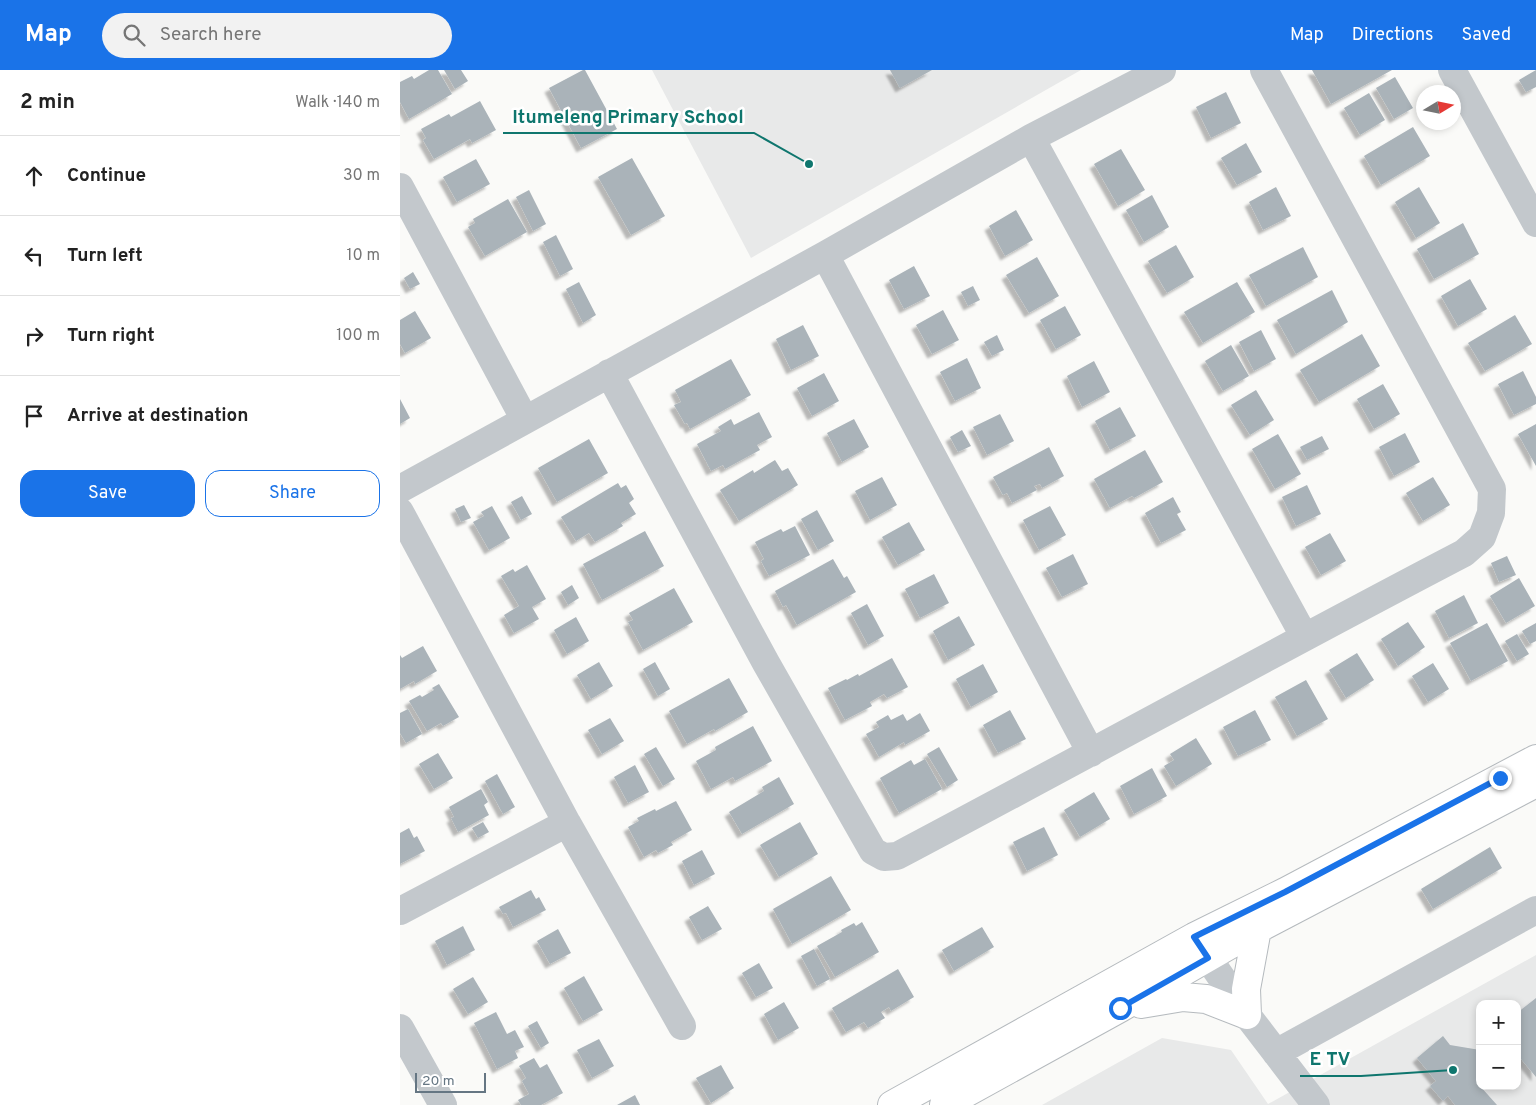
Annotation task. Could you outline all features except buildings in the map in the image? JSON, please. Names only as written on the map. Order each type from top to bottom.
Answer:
[{"type":"main road","points":[[944,1105],[1120,1008],[1201,948],[1285,892],[1536,759]]},
{"type":"main road","points":[[892,1105],[1201,948],[1257,929],[1536,782]]},
{"type":"main road","points":[[1120,1008],[1183,997],[1206,998],[1247,1015],[1248,975],[1257,929]]},
{"type":"street","points":[[400,490],[825,255],[1031,138],[1162,70]]},
{"type":"street","points":[[609,373],[762,654],[873,850],[884,857],[897,856],[1091,753],[1304,636],[1464,553],[1482,537],[1491,514],[1492,489],[1264,70]]},
{"type":"street","points":[[1452,70],[1536,222]]},
{"type":"street","points":[[1031,138],[1304,636]]},
{"type":"street","points":[[400,187],[525,420]]},
{"type":"street","points":[[825,255],[1091,753]]},
{"type":"street","points":[[400,512],[567,823],[682,1026]]},
{"type":"street","points":[[400,911],[567,823]]},
{"type":"street","points":[[1276,1053],[1536,910]]},
{"type":"street","points":[[1201,948],[1247,1015],[1316,1105]]},
{"type":"street","points":[[400,1028],[443,1105]]},
{"type":"shaded area","points":[[652,70],[1081,70],[751,258]]},
{"type":"shaded area","points":[[1536,955],[1536,1105],[1042,1105],[1162,1038],[1231,1050],[1268,1104]]},
{"type":"place","name":"Itumeleng Primary School","points":[[809,164]]},
{"type":"place","name":"E TV","points":[[1453,1070]]},
{"type":"route","points":[[1120,1008],[1208,958],[1194,937],[1285,892],[1500,778]]}]
